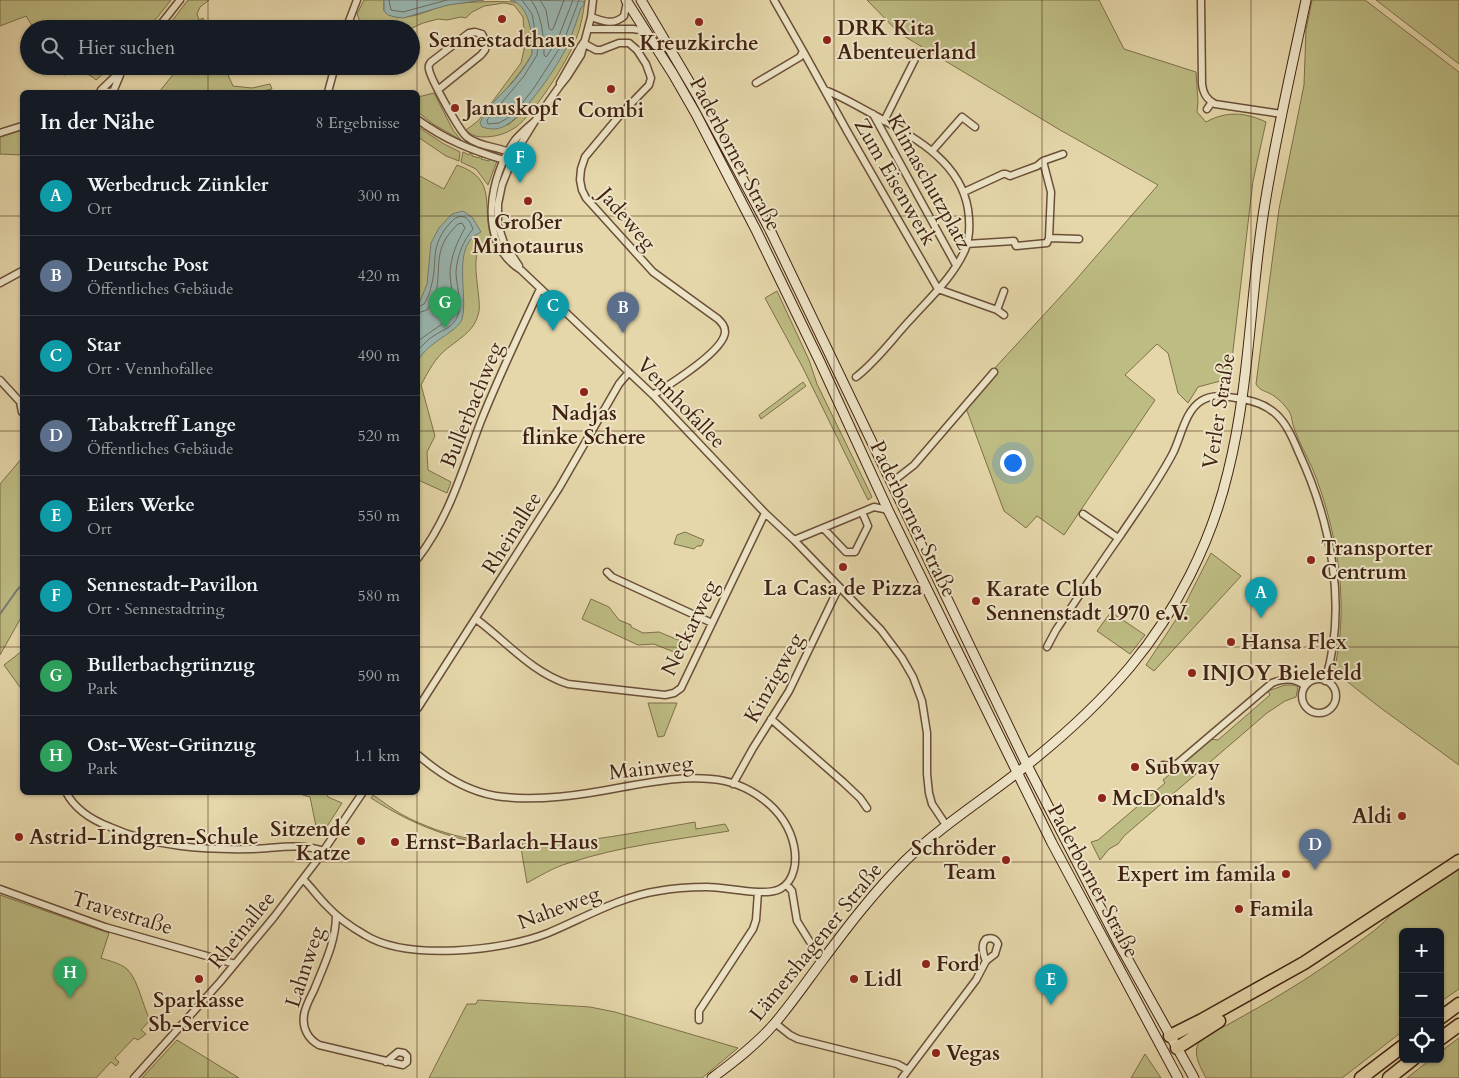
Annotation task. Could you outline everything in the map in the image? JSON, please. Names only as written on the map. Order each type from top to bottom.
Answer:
[{"type":"highway","points":[[1164,1039],[1304,964],[1459,861]]},
{"type":"highway","points":[[1177,1048],[1206,1028],[1303,972],[1330,954],[1393,904]]},
{"type":"highway","points":[[1444,1015],[1459,1004]]},
{"type":"highway","points":[[1444,1036],[1459,1025]]},
{"type":"highway","points":[[1361,1078],[1399,1049]]},
{"type":"highway","points":[[1389,1078],[1408,1063]]},
{"type":"main road","name":"Paderborner Straße","points":[[627,0],[696,114],[757,232],[820,362],[889,512],[1052,843],[1164,1039],[1177,1048],[1194,1078]]},
{"type":"main road","name":"Paderborner Straße","points":[[641,0],[700,100],[767,225],[1027,765],[1103,913],[1164,1039],[1165,1055],[1178,1078]]},
{"type":"main road","name":"Verler Straße","points":[[1017,772],[1091,709],[1145,649],[1160,628],[1184,586],[1205,541],[1224,486],[1242,399],[1263,216],[1306,0]]},
{"type":"main road","name":"Lämershagener Straße","points":[[712,1078],[750,1048],[775,1023],[864,905],[906,860],[946,825],[1017,772]]},
{"type":"main road","points":[[1165,1055],[1177,1048]]},
{"type":"street","points":[[164,20],[180,0]]},
{"type":"street","points":[[349,20],[357,0]]},
{"type":"street","points":[[521,270],[513,265],[499,245],[493,227],[494,195],[504,160],[535,121],[581,55],[591,18],[593,0]]},
{"type":"street","points":[[591,18],[604,22],[616,22],[624,16],[627,0]]},
{"type":"street","name":"Zum Eisenwerk","points":[[774,0],[938,289]]},
{"type":"street","points":[[1201,0],[1203,92],[1212,102],[1282,114]]},
{"type":"street","points":[[588,29],[633,29],[646,31]]},
{"type":"street","points":[[439,89],[484,53],[486,46],[484,36],[475,32],[468,34],[431,62],[428,68],[439,89],[464,134],[472,140],[511,153]]},
{"type":"street","name":"Jadeweg","points":[[583,43],[596,50],[601,50],[619,43],[629,43],[637,50],[646,64],[651,78],[649,85],[620,115],[585,157],[581,168],[580,180],[584,196],[653,272],[718,319],[724,325],[725,330],[719,344],[702,361],[653,395]]},
{"type":"street","points":[[756,83],[800,57],[804,51]]},
{"type":"street","points":[[884,121],[918,53]]},
{"type":"street","points":[[101,90],[117,75]]},
{"type":"street","points":[[115,90],[121,75]]},
{"type":"street","points":[[329,90],[333,75]]},
{"type":"street","points":[[825,90],[873,114],[924,144],[932,151],[948,166],[958,179],[964,192],[970,218],[966,244],[956,265],[938,289],[856,377]]},
{"type":"street","points":[[1207,109],[1212,102]]},
{"type":"street","name":"Klimaschutzplatz","points":[[873,114],[956,265]]},
{"type":"street","points":[[932,151],[962,117],[975,127]]},
{"type":"street","points":[[420,121],[453,142],[504,160]]},
{"type":"street","points":[[0,133],[20,127]]},
{"type":"street","points":[[486,155],[491,146]]},
{"type":"street","points":[[511,153],[498,204],[497,218],[504,243],[521,270]]},
{"type":"street","points":[[964,192],[1003,174],[1010,176],[1062,154]]},
{"type":"street","points":[[966,244],[1014,241],[1016,246],[1047,243],[1049,238],[1051,192],[1043,161]]},
{"type":"street","points":[[1049,238],[1079,238]]},
{"type":"street","name":"Vennhofallee","points":[[521,270],[653,395],[765,513],[794,540],[881,630],[902,658],[913,677],[922,701],[925,718],[926,774],[929,792],[932,804],[946,825]]},
{"type":"street","points":[[0,284],[20,272]]},
{"type":"street","name":"Bullerbachweg","points":[[420,555],[446,510],[486,410],[540,288]]},
{"type":"street","points":[[938,289],[997,310],[1004,315]]},
{"type":"street","points":[[997,310],[1004,291]]},
{"type":"street","name":"Rheinallee","points":[[420,705],[559,488],[620,384],[629,372]]},
{"type":"street","name":"Paderborner Straße","points":[[891,483],[914,465],[994,372]]},
{"type":"street","points":[[0,380],[20,402]]},
{"type":"street","points":[[1047,647],[1056,630],[1141,506],[1170,458],[1194,407],[1203,399],[1212,396],[1242,399],[1267,407],[1282,420],[1304,464],[1321,510],[1330,553],[1335,611],[1333,647],[1325,681]]},
{"type":"street","points":[[794,540],[874,507],[889,512]]},
{"type":"street","points":[[824,529],[846,552],[855,552],[868,526],[862,512]]},
{"type":"street","name":"Neckarweg","points":[[476,619],[535,667],[568,684],[665,695],[674,693],[681,688],[765,513]]},
{"type":"street","points":[[1083,514],[1118,538]]},
{"type":"street","points":[[607,572],[612,577],[712,623]]},
{"type":"street","name":"Kinzigweg","points":[[733,784],[789,691],[839,587]]},
{"type":"street","points":[[1163,766],[1171,766],[1178,763],[1272,683],[1292,680],[1305,686]]},
{"type":"street","points":[[1316,680],[1325,681],[1333,687],[1335,694],[1334,704],[1325,712],[1314,712],[1305,706],[1302,696],[1305,686],[1316,680]]},
{"type":"street","points":[[771,719],[843,782],[860,798],[867,808]]},
{"type":"street","name":"Mainweg","points":[[420,757],[450,779],[468,787],[496,796],[518,798],[575,794],[678,778],[714,779],[733,784],[754,793],[769,804],[777,812],[789,831],[794,843],[795,864],[793,876],[787,885]]},
{"type":"street","points":[[68,795],[71,801],[93,820],[149,842],[218,849],[306,846],[324,851]]},
{"type":"street","name":"Rheinallee","points":[[134,1078],[235,964],[324,851],[361,795]]},
{"type":"street","name":"Naheweg","points":[[303,879],[336,915],[365,935],[383,944],[409,949],[442,951],[494,946],[525,940],[547,933],[624,900],[657,891],[707,887],[775,892],[787,885]]},
{"type":"street","points":[[787,885],[792,891],[797,920],[810,942]]},
{"type":"street","name":"Travestraße","points":[[0,889],[105,927],[235,964]]},
{"type":"street","points":[[699,1020],[699,1011],[753,929],[756,920],[758,892]]},
{"type":"street","name":"Lahnweg","points":[[336,915],[334,936],[328,955],[305,1010],[304,1022],[306,1030],[310,1038],[319,1044],[386,1062]]},
{"type":"street","points":[[902,1078],[976,980],[986,961]]},
{"type":"street","points":[[775,1023],[798,1039],[897,1064],[908,1070]]},
{"type":"shaded area","points":[[0,0],[171,0],[155,20],[28,20],[26,16],[0,26]]},
{"type":"shaded area","points":[[188,0],[209,0],[200,7],[197,14],[199,20],[173,20]]},
{"type":"shaded area","points":[[364,0],[384,0],[384,11],[398,17],[414,16],[452,4],[472,2],[519,3],[529,20],[532,54],[515,79],[482,117],[508,125],[520,115],[527,104],[584,5],[585,0],[583,16],[571,50],[558,74],[532,111],[516,127],[508,132],[483,137],[478,137],[466,130],[478,121],[521,63],[525,45],[523,17],[514,5],[504,3],[484,6],[472,12],[466,18],[438,19],[420,24],[420,20],[359,20],[357,14]]},
{"type":"shaded area","points":[[867,0],[1099,0],[1124,49],[1196,72],[1197,112],[1206,122],[1213,118],[1236,114],[1251,116],[1266,122],[1253,181],[1230,376],[1224,380],[1198,387],[1188,403],[1178,393],[1168,353],[1157,344],[1125,375],[1155,400],[1064,535],[1037,516],[1026,528],[1004,511],[966,408],[982,382],[1073,283],[1158,185],[1060,130],[899,33]]},
{"type":"shaded area","points":[[1312,0],[1365,0],[1459,72],[1459,765],[1378,706],[1334,671],[1341,623],[1341,599],[1336,551],[1325,503],[1315,473],[1296,435],[1290,413],[1279,400],[1260,389],[1256,384],[1279,209],[1304,85],[1306,30]]},
{"type":"shaded area","points":[[1376,0],[1459,0],[1459,64]]},
{"type":"shaded area","points":[[88,75],[102,75],[96,80]]},
{"type":"shaded area","points":[[173,75],[228,75],[233,86],[252,88],[270,84],[272,89],[267,90],[161,90]]},
{"type":"shaded area","points":[[434,93],[453,130],[461,140],[433,124],[420,114],[420,96]]},
{"type":"shaded area","points":[[420,128],[460,152],[459,161],[446,156],[420,138]]},
{"type":"shaded area","points":[[20,130],[20,155],[0,154],[0,136]]},
{"type":"shaded area","points":[[463,152],[469,155],[470,153],[472,156],[479,158],[480,156],[482,157],[481,159],[497,161],[488,185],[476,169],[461,162]]},
{"type":"shaded area","points":[[457,165],[471,171],[479,179],[484,187],[489,231],[493,243],[480,249],[477,255],[476,270],[479,311],[474,325],[439,357],[430,368],[421,385],[435,436],[427,452],[428,470],[451,482],[447,493],[420,481],[420,176],[444,189]]},
{"type":"shaded area","points":[[777,291],[809,360],[817,384],[872,497],[868,500],[803,368],[765,298]]},
{"type":"shaded area","points":[[803,382],[806,386],[761,419],[759,415]]},
{"type":"shaded area","points":[[20,460],[20,620],[0,655],[0,484]]},
{"type":"shaded area","points":[[685,532],[704,540],[701,546],[697,546],[694,549],[674,544],[677,535]]},
{"type":"shaded area","points":[[1211,553],[1241,576],[1154,671],[1146,665],[1181,612]]},
{"type":"shaded area","points":[[591,599],[609,607],[619,620],[643,633],[659,632],[683,642],[679,654],[654,644],[638,645],[582,619]]},
{"type":"shaded area","points":[[1111,612],[1145,635],[1130,654],[1097,631]]},
{"type":"shaded area","points":[[20,653],[20,687],[4,665]]},
{"type":"shaded area","points":[[1285,685],[1298,687],[1296,697],[1285,701],[1267,713],[1124,836],[1118,844],[1109,849],[1100,860],[1091,842],[1098,840],[1165,783],[1163,780],[1211,739],[1218,740],[1270,695],[1268,691]]},
{"type":"shaded area","points":[[648,703],[677,703],[664,736],[658,737]]},
{"type":"shaded area","points":[[303,795],[327,795],[342,803],[324,831],[318,836],[310,797]]},
{"type":"shaded area","points":[[373,795],[401,814],[436,830],[472,839],[509,843],[546,844],[583,840],[695,822],[696,829],[725,824],[729,831],[648,844],[588,857],[558,867],[527,883],[521,848],[480,843],[442,833],[388,809],[371,798]]},
{"type":"shaded area","points":[[1459,866],[1459,989],[1444,999],[1444,928],[1399,928],[1399,1034],[1342,1078],[1206,1078],[1198,1061],[1196,1051],[1199,1042],[1205,1035],[1229,1024],[1312,975],[1372,932],[1390,915]]},
{"type":"shaded area","points":[[0,895],[109,933],[101,958],[124,967],[134,979],[150,1020],[141,1030],[146,1034],[138,1040],[134,1038],[115,1058],[119,1062],[116,1066],[111,1062],[96,1078],[0,1078]]},
{"type":"shaded area","points":[[478,1000],[590,1007],[615,1012],[738,1048],[702,1078],[429,1078],[467,1004],[476,1004]]},
{"type":"shaded area","points":[[1459,1038],[1459,1078],[1407,1078],[1426,1063],[1444,1063],[1444,1049]]},
{"type":"shaded area","points":[[177,1040],[239,1078],[142,1078]]},
{"type":"shaded area","points":[[1145,1054],[1161,1078],[1131,1078]]},
{"type":"water","points":[[384,0],[484,0],[448,5],[403,18],[388,15],[384,11]]},
{"type":"water","points":[[510,0],[584,1],[584,5],[581,8],[564,53],[533,99],[508,124],[499,128],[489,129],[482,127],[480,123],[483,117],[490,106],[518,76],[532,54],[531,30],[526,14],[517,3]]},
{"type":"water","points":[[463,211],[472,217],[481,232],[472,238],[466,248],[463,259],[464,309],[462,319],[454,329],[428,348],[420,358],[420,301],[427,284],[431,243],[439,228],[452,214]]},
{"type":"waterway","points":[[0,614],[20,587]]},
{"type":"place","name":"Sennestadthaus","points":[[502,19]]},
{"type":"place","name":"Kreuzkirche","points":[[699,22]]},
{"type":"place","name":"DRK Kita Abenteuerland","points":[[827,40]]},
{"type":"place","name":"Combi","points":[[611,89]]},
{"type":"place","name":"Januskopf","points":[[455,108]]},
{"type":"place","name":"Sennestadt-Pavillon","points":[[520,183]]},
{"type":"place","name":"Großer Minotaurus","points":[[528,201]]},
{"type":"place","name":"Bullerbachgrünzug","points":[[445,328]]},
{"type":"place","name":"Star","points":[[553,331]]},
{"type":"place","name":"Deutsche Post","points":[[623,333]]},
{"type":"place","name":"Nadjas flinke Schere","points":[[584,392]]},
{"type":"place","name":"Transporter Centrum","points":[[1311,560]]},
{"type":"place","name":"La Casa de Pizza","points":[[843,567]]},
{"type":"place","name":"Karate Club Sennenstadt 1970 e.V.","points":[[976,601]]},
{"type":"place","name":"Werbedruck Zünkler","points":[[1261,618]]},
{"type":"place","name":"Hansa Flex","points":[[1231,642]]},
{"type":"place","name":"INJOY Bielefeld","points":[[1192,673]]},
{"type":"place","name":"Subway","points":[[1135,767]]},
{"type":"place","name":"McDonald's","points":[[1102,798]]},
{"type":"place","name":"Aldi","points":[[1402,816]]},
{"type":"place","name":"Astrid-Lindgren-Schule","points":[[19,837]]},
{"type":"place","name":"Sitzende Katze","points":[[361,841]]},
{"type":"place","name":"Ernst-Barlach-Haus","points":[[395,842]]},
{"type":"place","name":"Schröder Team","points":[[1006,860]]},
{"type":"place","name":"Tabaktreff Lange","points":[[1315,870]]},
{"type":"place","name":"Expert im famila","points":[[1286,874]]},
{"type":"place","name":"Famila","points":[[1239,909]]},
{"type":"place","name":"Ford","points":[[926,964]]},
{"type":"place","name":"Sparkasse Sb-Service","points":[[199,979]]},
{"type":"place","name":"Lidl","points":[[854,979]]},
{"type":"place","name":"Ost-West-Grünzug","points":[[70,998]]},
{"type":"place","name":"Eilers Werke","points":[[1051,1005]]},
{"type":"place","name":"Vegas","points":[[936,1053]]}]
